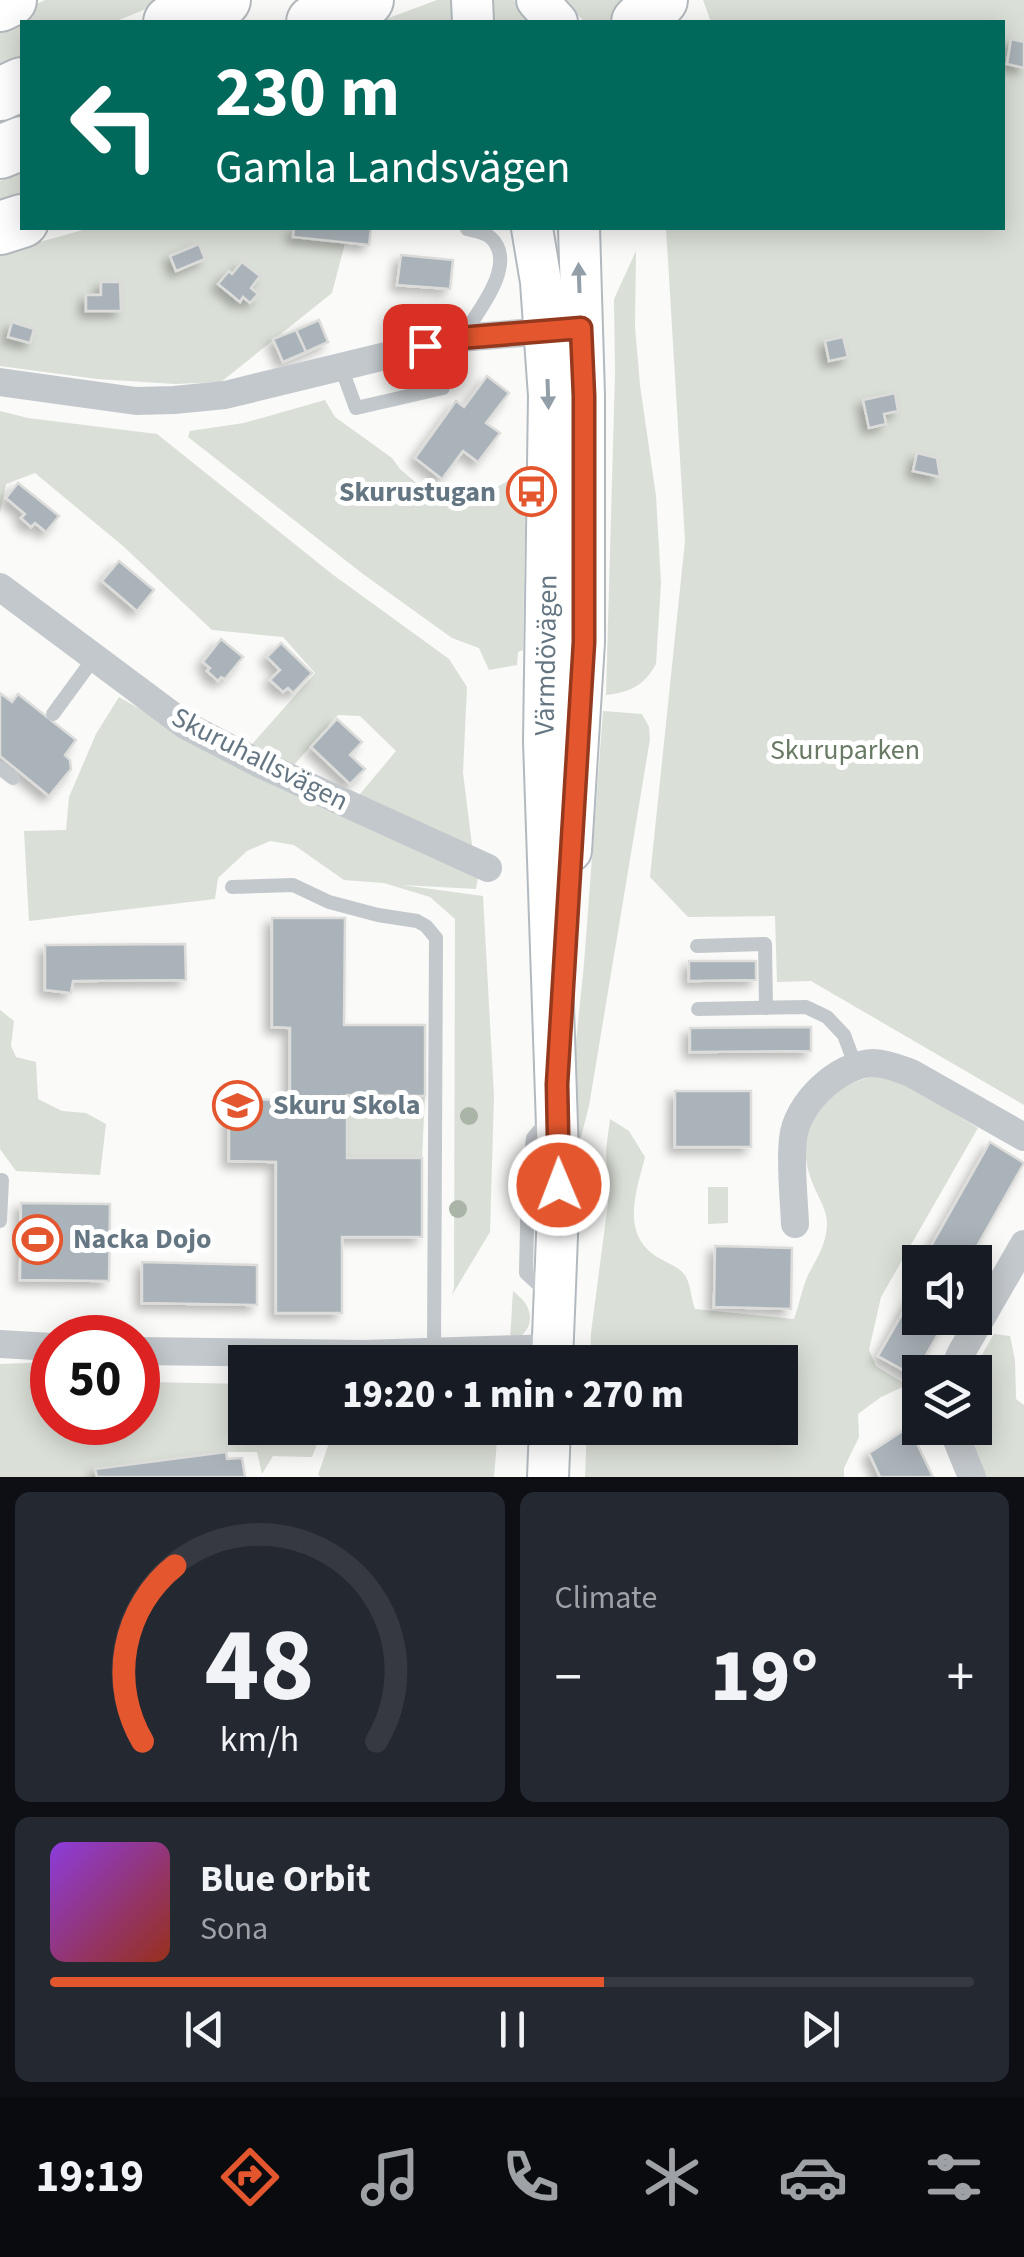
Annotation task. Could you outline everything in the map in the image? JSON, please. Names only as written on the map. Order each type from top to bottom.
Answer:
[{"type":"highway","points":[[0,5],[10,0]]},
{"type":"highway","points":[[175,20],[224,0]]},
{"type":"highway","points":[[317,20],[367,0]]},
{"type":"highway","points":[[640,20],[661,0]]},
{"type":"main road","points":[[537,0],[555,20]]},
{"type":"main road","name":"Värmdövägen","points":[[532,230],[541,282],[563,330],[584,396],[584,642],[558,1096],[553,1345]]},
{"type":"main road","name":"Värmdövägen","points":[[563,330],[578,230]]},
{"type":"main road","points":[[548,1477],[549,1445]]},
{"type":"street","points":[[0,382],[136,401],[174,400],[225,394],[460,338],[563,330]]},
{"type":"street","name":"Skuruhallsvägen","points":[[0,587],[185,724],[262,764],[488,868]]},
{"type":"street","points":[[795,1224],[792,1136],[802,1112],[818,1092],[836,1076],[856,1067],[872,1063],[911,1073],[1024,1136]]},
{"type":"street","points":[[960,1355],[1024,1244]]},
{"type":"street","points":[[0,1344],[30,1345]]},
{"type":"street","points":[[160,1351],[228,1352]]},
{"type":"street","points":[[959,1445],[972,1477]]},
{"type":"lane","points":[[460,338],[499,277],[500,250],[488,235],[470,230]]},
{"type":"lane","points":[[341,367],[356,408],[442,388]]},
{"type":"lane","points":[[52,714],[94,658]]},
{"type":"lane","points":[[232,887],[293,884],[329,902],[416,920],[436,938],[434,1345]]},
{"type":"lane","points":[[697,946],[765,944],[766,1008]]},
{"type":"lane","points":[[698,1009],[806,1007],[827,1017],[844,1035],[856,1067]]},
{"type":"lane","points":[[0,1221],[2,1180]]},
{"type":"green space","points":[[45,0],[168,0],[119,20],[20,20],[20,61],[0,69],[0,22]]},
{"type":"green space","points":[[437,0],[453,0],[451,20],[383,20]]},
{"type":"green space","points":[[488,0],[514,0],[528,20],[491,20]]},
{"type":"green space","points":[[562,0],[641,0],[625,20],[583,20]]},
{"type":"green space","name":"Skuruparken","points":[[703,0],[1024,0],[1024,1105],[811,981],[777,982],[775,916],[688,917],[650,877],[685,541],[666,230],[1005,230],[1005,20],[710,20]]},
{"type":"green space","points":[[20,172],[20,207],[0,213],[0,181]]},
{"type":"green space","points":[[83,230],[348,230],[332,293],[221,382],[175,384],[97,379],[0,366],[0,253]]},
{"type":"green space","points":[[636,251],[635,327],[656,496],[661,583],[656,664],[636,687],[606,695],[614,299]]},
{"type":"green space","points":[[325,400],[335,417],[392,458],[421,487],[460,509],[526,470],[523,650],[518,652],[517,665],[489,670],[479,648],[452,638],[363,574],[188,437],[190,431],[244,423]]},
{"type":"green space","points":[[0,411],[157,434],[332,574],[449,659],[467,687],[463,773],[473,853],[355,800],[396,751],[360,716],[338,715],[286,774],[247,750],[315,673],[283,637],[212,630],[123,546],[35,473],[6,484],[0,513]]},
{"type":"green space","points":[[119,697],[276,787],[479,871],[476,889],[402,885],[483,896],[494,1096],[490,1232],[452,1295],[455,919],[430,897],[384,883],[344,880],[294,845],[270,841],[247,851],[218,878],[215,899],[29,921],[24,831],[66,830],[69,797],[96,734]]},
{"type":"green space","points":[[603,711],[642,714],[650,739],[589,1106],[573,1168],[570,1099]]},
{"type":"green space","points":[[0,1010],[14,1021],[11,1046],[16,1057],[36,1062],[38,1099],[62,1111],[86,1113],[106,1124],[100,1175],[16,1171],[0,1149]]},
{"type":"green space","points":[[877,1076],[909,1086],[978,1128],[911,1245],[902,1245],[902,1260],[881,1297],[869,1350],[876,1366],[902,1382],[902,1387],[858,1414],[859,1437],[844,1468],[844,1477],[585,1477],[586,1445],[798,1445],[798,1345],[591,1345],[608,1203],[606,1150],[610,1119],[629,1131],[645,1157],[634,1209],[637,1234],[653,1254],[683,1273],[695,1309],[794,1319],[827,1225],[807,1163],[809,1128],[828,1099],[858,1081]]},
{"type":"green space","points":[[347,1095],[425,1096],[422,1158],[347,1158]]},
{"type":"green space","points":[[708,1187],[728,1187],[728,1223],[708,1224]]},
{"type":"green space","points":[[513,1291],[525,1303],[530,1321],[526,1331],[510,1341]]},
{"type":"green space","points":[[994,1334],[1010,1336],[1016,1399],[1024,1405],[1024,1477],[986,1477],[972,1445],[992,1445],[992,1355],[982,1355]]},
{"type":"green space","points":[[30,1363],[30,1445],[160,1445],[160,1382],[228,1384],[228,1445],[317,1445],[312,1457],[273,1456],[262,1474],[257,1452],[226,1452],[96,1469],[97,1477],[0,1477],[0,1364]]},
{"type":"green space","points":[[328,1445],[497,1445],[494,1477],[318,1475]]},
{"type":"building","points":[[1011,39],[1024,42],[1024,68],[1007,64]]},
{"type":"building","points":[[294,230],[371,230],[369,245],[293,237]]},
{"type":"building","points":[[199,244],[205,259],[176,271],[170,256]]},
{"type":"building","points":[[401,255],[453,260],[450,289],[397,285]]},
{"type":"building","points":[[242,262],[260,276],[251,288],[258,294],[250,303],[243,297],[240,302],[218,284]]},
{"type":"building","points":[[101,282],[120,282],[121,311],[86,311],[86,295],[101,295]]},
{"type":"building","points":[[319,320],[328,342],[306,352],[296,330]]},
{"type":"building","points":[[12,322],[34,329],[30,343],[8,337]]},
{"type":"building","points":[[296,330],[306,352],[283,362],[273,339]]},
{"type":"building","points":[[843,337],[848,357],[829,361],[825,341]]},
{"type":"building","points":[[487,376],[509,393],[486,423],[500,433],[478,462],[463,451],[442,479],[415,458],[456,401],[464,407]]},
{"type":"building","points":[[895,393],[898,411],[884,414],[886,424],[869,428],[863,400]]},
{"type":"building","points":[[917,453],[937,458],[940,477],[913,471]]},
{"type":"building","points":[[18,483],[59,516],[46,532],[35,523],[31,527],[21,518],[25,514],[6,498]]},
{"type":"building","points":[[119,561],[154,590],[137,611],[102,581]]},
{"type":"building","points":[[221,639],[243,657],[225,679],[221,677],[218,681],[203,662]]},
{"type":"building","points":[[281,643],[312,673],[293,693],[288,688],[283,692],[270,680],[280,670],[267,657]]},
{"type":"building","points":[[0,693],[12,702],[18,694],[76,740],[65,755],[71,769],[49,796],[0,756]]},
{"type":"building","points":[[337,719],[362,742],[350,755],[365,769],[350,784],[311,747]]},
{"type":"building","points":[[272,918],[345,918],[344,1025],[425,1025],[425,1096],[347,1095],[347,1158],[422,1158],[422,1237],[342,1237],[342,1313],[276,1313],[276,1162],[229,1161],[229,1099],[290,1100],[290,1028],[272,1027]]},
{"type":"building","points":[[185,944],[186,980],[73,981],[71,993],[45,990],[45,945]]},
{"type":"building","points":[[689,961],[756,961],[756,980],[689,981]]},
{"type":"building","points":[[811,1027],[811,1051],[690,1052],[690,1028]]},
{"type":"building","points":[[675,1091],[751,1091],[751,1147],[675,1147]]},
{"type":"building","points":[[990,1142],[1024,1163],[978,1245],[932,1245]]},
{"type":"building","points":[[21,1203],[110,1204],[109,1281],[20,1280]]},
{"type":"building","points":[[715,1246],[792,1248],[791,1309],[714,1307]]},
{"type":"building","points":[[142,1262],[257,1265],[257,1305],[142,1303]]},
{"type":"building","points":[[902,1314],[902,1335],[937,1335],[926,1355],[902,1355],[902,1369],[878,1356]]},
{"type":"building","points":[[902,1432],[902,1445],[918,1445],[933,1477],[880,1477],[869,1453]]},
{"type":"building","points":[[226,1452],[227,1459],[242,1458],[245,1477],[97,1477],[95,1469]]},
{"type":"place","name":"Skurustugan","points":[[531,492]]},
{"type":"place","name":"Skuru Skola","points":[[238,1105]]},
{"type":"place","name":"Nacka Dojo","points":[[38,1239]]},
{"type":"route","points":[[425,346],[460,338],[581,328],[584,642],[557,1084],[559,1185]]}]
